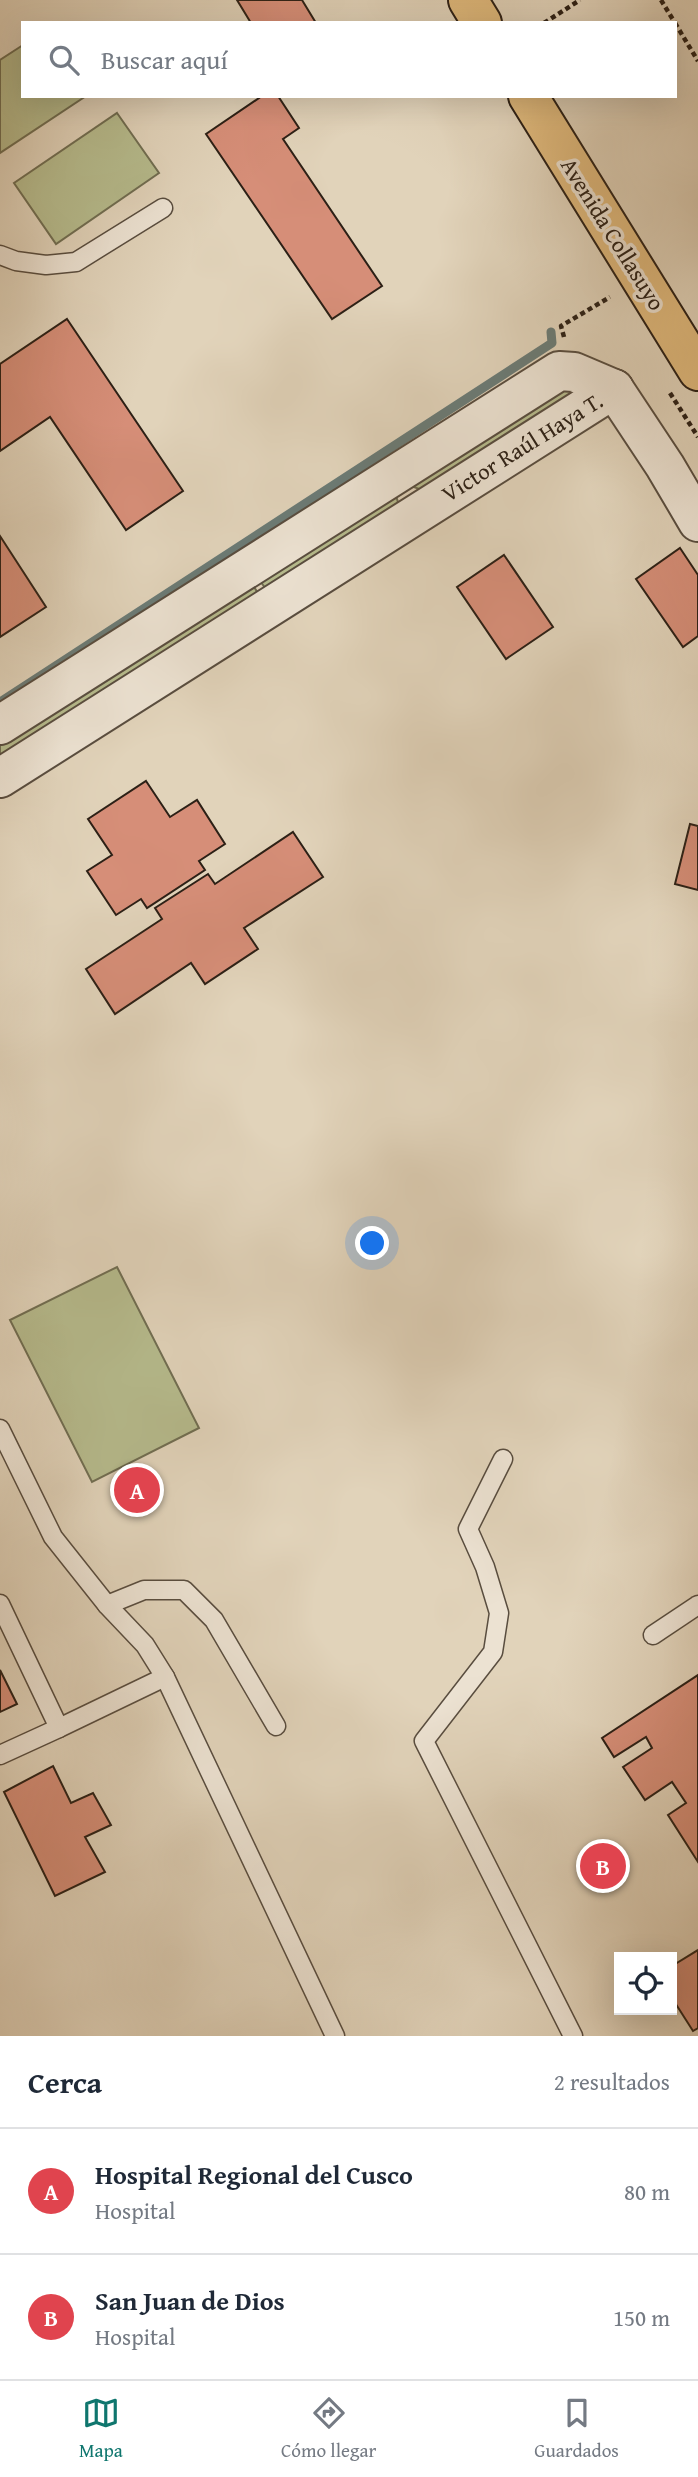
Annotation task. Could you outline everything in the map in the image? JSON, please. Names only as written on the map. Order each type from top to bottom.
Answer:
[{"type":"main road","points":[[468,0],[481,21]]},
{"type":"main road","name":"Avenida Collasuyo","points":[[529,98],[698,371]]},
{"type":"street","name":"Victor Raúl Haya T.","points":[[0,725],[559,371],[574,372],[614,389]]},
{"type":"street","name":"Victor Raúl Haya T.","points":[[0,778],[614,389]]},
{"type":"street","points":[[614,389],[698,522]]},
{"type":"street","points":[[396,475],[418,513]]},
{"type":"lane","points":[[0,255],[16,261],[46,265],[76,262],[163,208]]},
{"type":"lane","points":[[0,1429],[53,1537],[107,1605],[145,1645],[165,1677],[335,2036]]},
{"type":"lane","points":[[503,1459],[468,1529],[485,1567],[499,1613],[493,1652],[424,1741],[573,2036]]},
{"type":"lane","points":[[107,1605],[144,1590],[184,1590],[214,1620],[276,1726]]},
{"type":"lane","points":[[0,1604],[59,1728]]},
{"type":"lane","points":[[653,1635],[698,1605]]},
{"type":"lane","points":[[0,1755],[165,1677]]},
{"type":"path","points":[[547,21],[580,0]]},
{"type":"path","points":[[661,0],[674,21]]},
{"type":"path","points":[[677,26],[698,61]]},
{"type":"path","points":[[561,326],[610,297]]},
{"type":"green space","points":[[21,46],[21,98],[83,98],[0,153],[0,60]]},
{"type":"green space","points":[[117,113],[159,173],[56,244],[14,183]]},
{"type":"green space","points":[[565,380],[573,388],[573,397],[424,491],[414,487],[414,477]]},
{"type":"green space","points":[[389,494],[397,499],[399,506],[268,592],[258,578]]},
{"type":"green space","points":[[251,582],[261,598],[0,765],[0,742]]},
{"type":"green space","points":[[117,1267],[199,1428],[92,1482],[10,1320]]},
{"type":"building","points":[[237,0],[302,0],[315,21],[250,21]]},
{"type":"building","points":[[259,98],[279,98],[299,128],[283,139],[382,286],[332,319],[206,134]]},
{"type":"building","points":[[67,319],[183,491],[126,530],[50,417],[0,451],[0,364]]},
{"type":"building","points":[[0,536],[46,607],[0,637]]},
{"type":"building","points":[[680,548],[698,575],[698,636],[683,647],[636,579]]},
{"type":"building","points":[[504,555],[553,627],[506,659],[457,587]]},
{"type":"building","points":[[146,781],[170,817],[197,800],[225,844],[199,861],[205,870],[147,908],[141,899],[116,915],[87,871],[112,855],[88,819]]},
{"type":"building","points":[[690,824],[698,826],[698,890],[675,884]]},
{"type":"building","points":[[293,832],[323,877],[244,928],[258,949],[205,984],[191,963],[115,1014],[86,969],[162,919],[155,908],[208,874],[215,884]]},
{"type":"building","points":[[0,1670],[17,1704],[0,1712]]},
{"type":"building","points":[[698,1675],[698,1862],[668,1815],[686,1803],[672,1782],[645,1800],[623,1767],[652,1748],[646,1737],[614,1757],[602,1738]]},
{"type":"building","points":[[53,1766],[71,1803],[93,1793],[111,1825],[85,1837],[105,1872],[55,1896],[4,1792]]},
{"type":"building","points":[[698,1950],[698,2028],[693,2031],[677,2006],[677,1963]]},
{"type":"waterway","points":[[0,702],[552,343],[551,332]]},
{"type":"place","name":"Hospital Regional del Cusco","points":[[137,1490]]},
{"type":"place","name":"San Juan de Dios","points":[[603,1866]]}]
